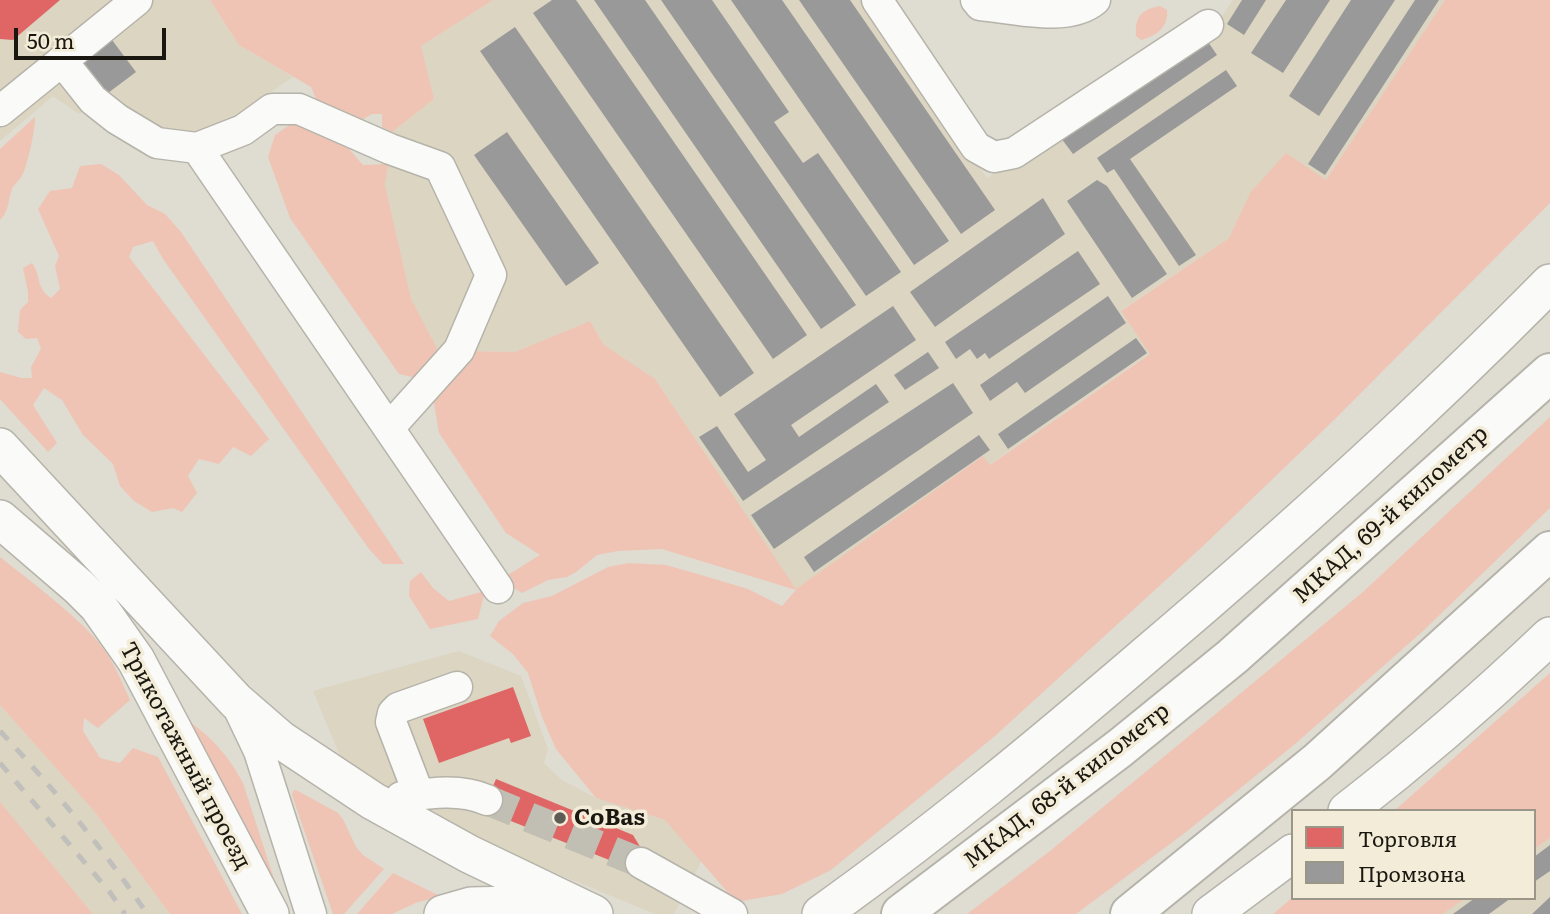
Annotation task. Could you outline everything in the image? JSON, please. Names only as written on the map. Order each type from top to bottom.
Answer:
[{"type":"highway","name":"МКАД, 69-й километр","points":[[1232,657],[1550,373]]},
{"type":"highway","points":[[1130,914],[1317,762],[1550,551]]},
{"type":"highway","name":"МКАД, 68-й километр","points":[[901,914],[1120,748],[1232,657]]},
{"type":"main road","points":[[822,912],[900,856],[1024,759],[1270,550],[1424,407],[1550,283]]},
{"type":"main road","points":[[0,447],[236,701],[281,740],[373,801],[470,854],[594,914]]},
{"type":"main road","points":[[0,511],[82,563],[156,617]]},
{"type":"main road","name":"Трикотажный проезд","points":[[0,519],[79,586],[115,628],[136,660],[270,914]]},
{"type":"main road","points":[[1363,809],[1550,636]]},
{"type":"main road","points":[[1350,809],[1411,762]]},
{"type":"main road","points":[[1212,914],[1291,855]]},
{"type":"main road","points":[[1252,914],[1291,880]]},
{"type":"main road","points":[[443,914],[471,906],[517,905],[558,908],[578,914]]},
{"type":"lane","points":[[877,0],[976,147],[994,157],[1014,153],[1208,25]]},
{"type":"lane","points":[[976,0],[980,5],[1053,13],[1086,7],[1094,0]]},
{"type":"lane","points":[[0,111],[62,61],[122,4]]},
{"type":"lane","points":[[62,61],[93,100],[157,144],[197,148],[243,130],[272,109],[299,109],[390,149],[440,167],[491,275],[458,350],[389,428]]},
{"type":"lane","points":[[197,148],[498,588]]},
{"type":"lane","points":[[419,795],[391,722],[393,713],[398,708],[457,687]]},
{"type":"lane","points":[[236,701],[259,751],[311,914]]},
{"type":"lane","points":[[373,801],[441,792],[477,796],[487,800]]},
{"type":"lane","points":[[641,863],[732,914]]},
{"type":"shaded area","points":[[0,0],[210,0],[239,45],[293,77],[226,122],[188,138],[170,135],[104,97],[79,114],[53,96],[0,141]]},
{"type":"shaded area","points":[[210,0],[493,0],[421,46],[434,99],[392,132],[382,127],[382,114],[372,114],[360,121],[316,99],[311,87],[239,45]]},
{"type":"shaded area","points":[[493,0],[866,0],[987,178],[1214,28],[1233,0],[1445,0],[1326,180],[1250,193],[1229,238],[1121,310],[1150,353],[989,465],[983,456],[796,590],[656,380],[604,345],[590,321],[515,352],[438,350],[411,299],[385,185],[392,132],[434,99],[421,46]]},
{"type":"shaded area","points":[[1445,0],[1550,0],[1550,203],[1334,420],[1202,547],[995,736],[831,870],[782,894],[736,902],[665,820],[596,798],[556,749],[528,673],[513,654],[490,636],[499,621],[523,603],[552,596],[608,567],[629,563],[666,565],[748,589],[782,606],[796,590],[662,549],[597,555],[567,577],[548,580],[522,593],[517,590],[506,576],[540,555],[506,533],[439,433],[433,397],[468,351],[515,352],[590,321],[604,345],[655,379],[796,589],[983,456],[990,465],[1150,354],[1121,311],[1229,238],[1250,193],[1286,153],[1326,180]]},
{"type":"shaded area","points":[[1160,6],[1167,10],[1164,26],[1152,36],[1141,40],[1136,36],[1140,15]]},
{"type":"shaded area","points":[[35,117],[33,138],[24,171],[13,187],[7,210],[0,220],[0,149]]},
{"type":"shaded area","points":[[294,122],[342,141],[363,165],[388,164],[385,185],[411,299],[438,350],[446,350],[417,378],[399,374],[290,218],[268,157],[275,135]]},
{"type":"shaded area","points":[[101,164],[119,175],[147,205],[165,214],[181,232],[404,564],[383,564],[369,549],[163,259],[153,241],[133,247],[129,257],[269,439],[251,456],[233,447],[219,464],[199,459],[188,476],[197,493],[182,512],[173,508],[152,512],[134,501],[120,486],[113,464],[83,435],[62,400],[44,388],[33,405],[57,443],[48,452],[0,399],[0,372],[32,378],[31,367],[41,349],[37,338],[26,339],[18,332],[20,310],[28,302],[23,268],[32,263],[43,290],[51,298],[60,289],[55,266],[59,256],[38,209],[50,191],[72,188],[80,166]]},
{"type":"shaded area","points":[[1550,417],[1550,508],[1423,631],[1295,744],[1186,832],[1076,914],[967,914],[1050,851],[1363,592]]},
{"type":"shaded area","points":[[0,557],[65,609],[104,650],[130,700],[98,728],[84,718],[83,731],[100,758],[120,763],[133,748],[158,757],[242,914],[170,914],[94,811],[0,705]]},
{"type":"shaded area","points":[[421,572],[433,588],[449,601],[485,591],[478,619],[430,629],[409,596],[410,581]]},
{"type":"shaded area","points":[[459,651],[521,676],[548,749],[544,763],[562,780],[596,798],[665,820],[702,860],[674,914],[655,914],[512,855],[382,785],[346,770],[313,691]]},
{"type":"shaded area","points":[[1550,673],[1550,838],[1536,848],[1536,809],[1396,809]]},
{"type":"shaded area","points":[[0,705],[94,811],[170,914],[93,914],[0,802]]},
{"type":"shaded area","points":[[184,718],[218,747],[243,783],[279,894]]},
{"type":"shaded area","points":[[296,790],[338,813],[356,847],[384,869],[344,914],[333,914],[292,795]]},
{"type":"shaded area","points":[[0,802],[93,914],[0,914]]},
{"type":"shaded area","points":[[1550,838],[1550,914],[1443,914],[1462,900],[1536,900],[1536,848]]},
{"type":"shaded area","points":[[393,873],[438,895],[392,914],[357,914]]},
{"type":"shaded area","points":[[1291,899],[1462,900],[1443,914],[1273,914]]},
{"type":"building: Торговля","points":[[0,0],[60,0],[13,40],[0,39]]},
{"type":"building: Торговля","points":[[513,687],[531,736],[511,743],[509,738],[439,763],[423,719]]},
{"type":"building: Торговля","points":[[496,779],[633,835],[645,855],[637,871],[483,810]]},
{"type":"building: Промзона","points":[[552,0],[576,0],[807,335],[773,359],[533,13]]},
{"type":"building: Промзона","points":[[594,0],[645,0],[856,305],[821,329]]},
{"type":"building: Промзона","points":[[661,0],[712,0],[789,112],[774,122],[803,163],[818,153],[901,272],[866,296]]},
{"type":"building: Промзона","points":[[731,0],[782,0],[949,241],[914,265]]},
{"type":"building: Промзона","points":[[799,0],[850,0],[995,210],[961,234]]},
{"type":"building: Промзона","points":[[1242,0],[1266,0],[1244,35],[1227,24]]},
{"type":"building: Промзона","points":[[1286,0],[1330,0],[1283,73],[1251,53]]},
{"type":"building: Промзона","points":[[1351,0],[1395,0],[1319,116],[1289,96]]},
{"type":"building: Промзона","points":[[1415,0],[1439,0],[1325,175],[1308,164]]},
{"type":"building: Промзона","points":[[515,27],[754,373],[720,397],[480,51]]},
{"type":"building: Промзона","points":[[1206,39],[1217,55],[1073,154],[1061,138]]},
{"type":"building: Промзона","points":[[112,40],[136,72],[104,96],[80,65]]},
{"type":"building: Промзона","points":[[1226,70],[1237,86],[1130,159],[1196,255],[1179,266],[1114,169],[1107,173],[1097,158]]},
{"type":"building: Промзона","points":[[507,132],[599,263],[566,286],[474,155]]},
{"type":"building: Промзона","points":[[1097,180],[1107,186],[1167,274],[1132,298],[1067,201]]},
{"type":"building: Промзона","points":[[1043,198],[1065,234],[935,327],[910,292]]},
{"type":"building: Промзона","points":[[1078,251],[1100,284],[989,359],[985,353],[977,359],[970,349],[956,359],[945,342]]},
{"type":"building: Промзона","points":[[1108,296],[1126,323],[1025,393],[1017,382],[990,401],[980,385]]},
{"type":"building: Промзона","points":[[893,306],[916,340],[791,425],[799,437],[876,384],[889,402],[743,501],[699,437],[717,426],[748,472],[766,460],[734,414]]},
{"type":"building: Промзона","points":[[1136,338],[1147,353],[1008,449],[998,434]]},
{"type":"building: Промзона","points":[[928,352],[939,368],[905,390],[894,375]]},
{"type":"building: Промзона","points":[[953,383],[973,413],[774,549],[751,515]]},
{"type":"building: Промзона","points":[[979,435],[990,450],[814,572],[804,557]]},
{"type":"building: Промзона","points":[[1550,845],[1550,871],[1536,881],[1536,856]]},
{"type":"building: Промзона","points":[[1550,897],[1550,914],[1532,914]]},
{"type":"building: Промзона","points":[[1472,900],[1508,900],[1489,914],[1453,914]]},
{"type":"tunnel","points":[[487,800],[641,863]]},
{"type":"railway","points":[[0,731],[77,820],[147,914]]},
{"type":"railway","points":[[0,763],[109,891],[125,914]]},
{"type":"place","name":"CoBas","points":[[560,818]]}]
